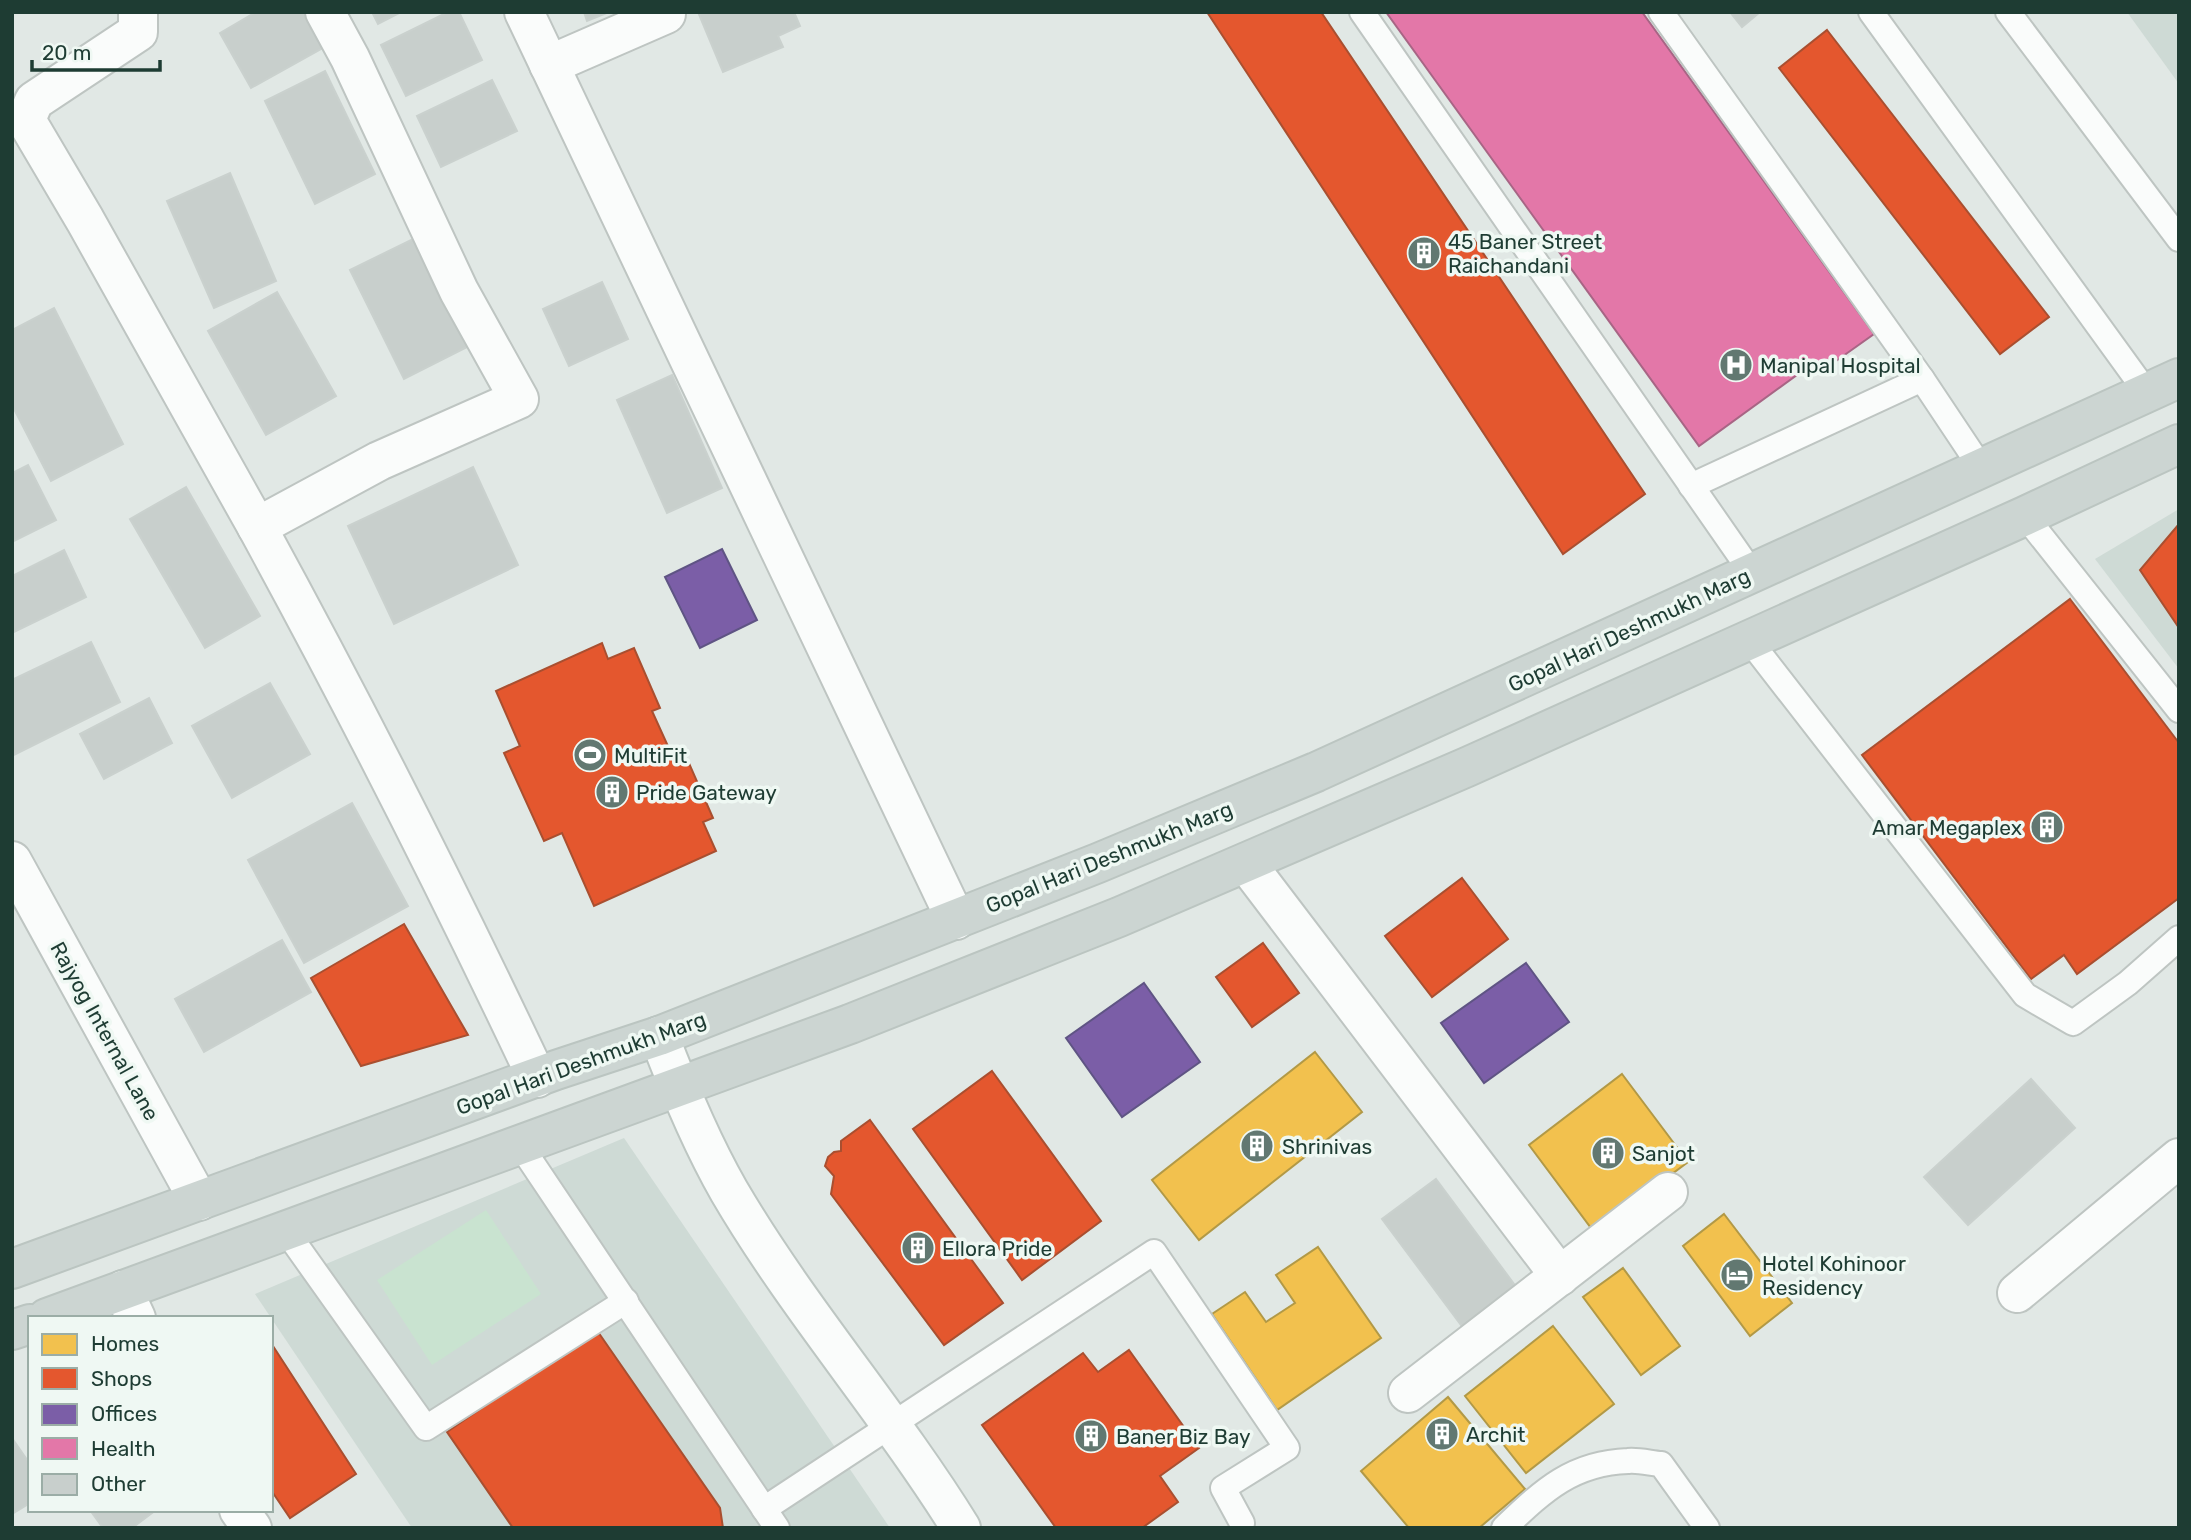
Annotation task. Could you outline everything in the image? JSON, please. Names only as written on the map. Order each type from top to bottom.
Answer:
[{"type":"main road","name":"Gopal Hari Deshmukh Marg","points":[[12,1269],[556,1070],[659,1036],[956,920],[1327,767],[2163,385]]},
{"type":"main road","points":[[59,1316],[130,1304],[286,1231],[921,996],[1119,917],[1338,825],[2179,444]]},
{"type":"street","points":[[138,12],[138,32],[34,101],[26,120],[85,220],[319,640],[468,932],[537,1078]]},
{"type":"street","points":[[257,527],[379,461],[519,399],[459,291],[350,58],[325,12]]},
{"type":"street","points":[[523,12],[956,920]]},
{"type":"street","points":[[549,65],[666,14]]},
{"type":"street","name":"Rajyog Internal Lane","points":[[12,861],[199,1201]]},
{"type":"street","points":[[1245,863],[1560,1276]]},
{"type":"street","points":[[659,1036],[678,1087],[729,1190],[804,1306],[916,1458],[961,1528]]},
{"type":"street","points":[[2017,1293],[2179,1158]]},
{"type":"street","points":[[1408,1392],[1668,1192]]},
{"type":"street","points":[[240,1512],[252,1528]]},
{"type":"lane","points":[[1362,12],[1752,573]]},
{"type":"lane","points":[[1661,12],[1922,379],[1982,468]]},
{"type":"lane","points":[[1871,12],[2163,385]]},
{"type":"lane","points":[[2008,12],[2179,239]]},
{"type":"lane","points":[[1691,486],[1922,379]]},
{"type":"lane","points":[[2025,516],[2179,710]]},
{"type":"lane","points":[[1749,640],[2025,995],[2073,1023],[2129,983],[2179,938]]},
{"type":"lane","points":[[520,1145],[771,1518],[892,1425],[1154,1252],[1287,1448],[1223,1488],[1242,1523]]},
{"type":"lane","points":[[286,1231],[426,1428],[626,1301]]},
{"type":"lane","points":[[1504,1528],[1547,1488],[1584,1468],[1628,1460],[1661,1464],[1707,1528]]},
{"type":"shaded area","points":[[2127,12],[2179,12],[2179,84]]},
{"type":"shaded area","points":[[2179,509],[2179,669],[2095,559]]},
{"type":"shaded area","points":[[624,1138],[890,1528],[412,1528],[273,1321],[273,1316],[270,1316],[255,1294]]},
{"type":"green space","points":[[486,1210],[541,1294],[432,1365],[377,1280]]},
{"type":"building: Homes","name":"Shrinivas","points":[[1315,1052],[1362,1112],[1199,1240],[1152,1180]]},
{"type":"building: Homes","name":"Sanjot","points":[[1622,1074],[1688,1162],[1594,1232],[1529,1145]]},
{"type":"building: Homes","name":"Hotel Kohinoor Residency","points":[[1724,1214],[1792,1303],[1750,1336],[1683,1246]]},
{"type":"building: Homes","points":[[1318,1247],[1381,1338],[1277,1410],[1212,1314],[1245,1292],[1266,1322],[1295,1303],[1276,1275]]},
{"type":"building: Homes","points":[[1623,1268],[1680,1346],[1641,1375],[1583,1297]]},
{"type":"building: Homes","points":[[1553,1326],[1614,1404],[1526,1473],[1465,1396]]},
{"type":"building: Homes","name":"Archit","points":[[1448,1397],[1525,1489],[1479,1528],[1409,1528],[1361,1471]]},
{"type":"building: Shops","name":"45 Baner Street Raichandani","points":[[1207,12],[1321,12],[1645,494],[1563,554]]},
{"type":"building: Shops","points":[[1827,30],[2049,317],[2000,354],[1779,68]]},
{"type":"building: Shops","points":[[2179,524],[2179,628],[2140,570]]},
{"type":"building: Shops","name":"Amar Megaplex","points":[[2070,599],[2179,743],[2179,898],[2077,974],[2064,955],[2031,979],[1862,755]]},
{"type":"building: Shops","name":"Pride Gateway","points":[[602,643],[608,659],[634,648],[660,708],[652,711],[677,766],[688,761],[713,818],[703,822],[716,851],[594,906],[562,833],[544,841],[504,753],[520,746],[496,691]]},
{"type":"building: Shops","points":[[1462,878],[1508,939],[1432,997],[1385,936]]},
{"type":"building: Shops","points":[[404,924],[468,1035],[361,1066],[311,978]]},
{"type":"building: Shops","points":[[1263,943],[1299,993],[1252,1027],[1216,977]]},
{"type":"building: Shops","points":[[992,1071],[1101,1221],[1022,1280],[913,1129]]},
{"type":"building: Shops","name":"Ellora Pride","points":[[870,1120],[1003,1303],[944,1345],[831,1194],[834,1176],[825,1166],[828,1157],[841,1151],[841,1141]]},
{"type":"building: Shops","points":[[596,1329],[720,1508],[723,1528],[513,1528],[447,1432]]},
{"type":"building: Shops","points":[[273,1346],[356,1474],[290,1518],[273,1493]]},
{"type":"building: Shops","name":"Baner Biz Bay","points":[[1129,1350],[1199,1448],[1160,1476],[1178,1502],[1142,1528],[1056,1528],[982,1425],[1083,1353],[1098,1372]]},
{"type":"building: Offices","points":[[722,549],[757,620],[700,648],[665,577]]},
{"type":"building: Offices","points":[[1526,963],[1569,1022],[1484,1083],[1441,1023]]},
{"type":"building: Offices","points":[[1144,983],[1200,1062],[1122,1117],[1066,1038]]},
{"type":"building: Health","name":"Manipal Hospital","points":[[1386,12],[1642,12],[1874,334],[1822,371],[1815,362],[1699,446]]},
{"type":"building: Other","points":[[256,12],[310,12],[328,45],[251,88],[220,33]]},
{"type":"building: Other","points":[[372,12],[401,12],[378,24]]},
{"type":"building: Other","points":[[448,12],[459,12],[482,60],[406,96],[381,45]]},
{"type":"building: Other","points":[[584,12],[609,12],[587,21]]},
{"type":"building: Other","points":[[698,12],[794,12],[800,26],[778,36],[783,47],[723,72]]},
{"type":"building: Other","points":[[1730,12],[1760,12],[1742,27]]},
{"type":"building: Other","points":[[325,71],[375,174],[315,204],[265,101]]},
{"type":"building: Other","points":[[492,80],[517,131],[441,167],[417,116]]},
{"type":"building: Other","points":[[230,173],[276,281],[214,308],[167,201]]},
{"type":"building: Other","points":[[413,239],[467,347],[404,379],[350,270]]},
{"type":"building: Other","points":[[602,282],[628,339],[569,366],[543,309]]},
{"type":"building: Other","points":[[277,292],[336,396],[266,435],[208,331]]},
{"type":"building: Other","points":[[54,308],[123,444],[51,481],[12,405],[12,330]]},
{"type":"building: Other","points":[[672,375],[722,488],[667,513],[617,400]]},
{"type":"building: Other","points":[[28,465],[56,520],[12,542],[12,473]]},
{"type":"building: Other","points":[[473,467],[518,565],[394,624],[348,526]]},
{"type":"building: Other","points":[[186,487],[260,616],[205,648],[130,519]]},
{"type":"building: Other","points":[[64,550],[86,597],[12,633],[12,576]]},
{"type":"building: Other","points":[[91,642],[120,702],[12,756],[12,680]]},
{"type":"building: Other","points":[[270,683],[310,754],[232,798],[192,726]]},
{"type":"building: Other","points":[[149,698],[172,743],[104,779],[80,734]]},
{"type":"building: Other","points":[[352,803],[408,906],[304,963],[248,860]]},
{"type":"building: Other","points":[[282,940],[311,992],[204,1052],[175,999]]},
{"type":"building: Other","points":[[2031,1079],[2075,1128],[1968,1225],[1924,1177]]},
{"type":"building: Other","points":[[1436,1179],[1520,1292],[1467,1333],[1382,1219]]},
{"type":"building: Other","points":[[12,1438],[28,1461],[28,1504],[12,1514]]},
{"type":"building: Other","points":[[91,1512],[153,1512],[132,1528],[103,1528]]},
{"type":"place","name":"45 Baner Street Raichandani","points":[[1424,253]]},
{"type":"place","name":"Manipal Hospital","points":[[1736,365]]},
{"type":"place","name":"MultiFit","points":[[590,755]]},
{"type":"place","name":"Pride Gateway","points":[[612,792]]},
{"type":"place","name":"Amar Megaplex","points":[[2047,827]]},
{"type":"place","name":"Shrinivas","points":[[1257,1146]]},
{"type":"place","name":"Sanjot","points":[[1608,1153]]},
{"type":"place","name":"Ellora Pride","points":[[918,1248]]},
{"type":"place","name":"Hotel Kohinoor Residency","points":[[1737,1275]]},
{"type":"place","name":"Archit","points":[[1442,1434]]},
{"type":"place","name":"Baner Biz Bay","points":[[1091,1436]]}]
